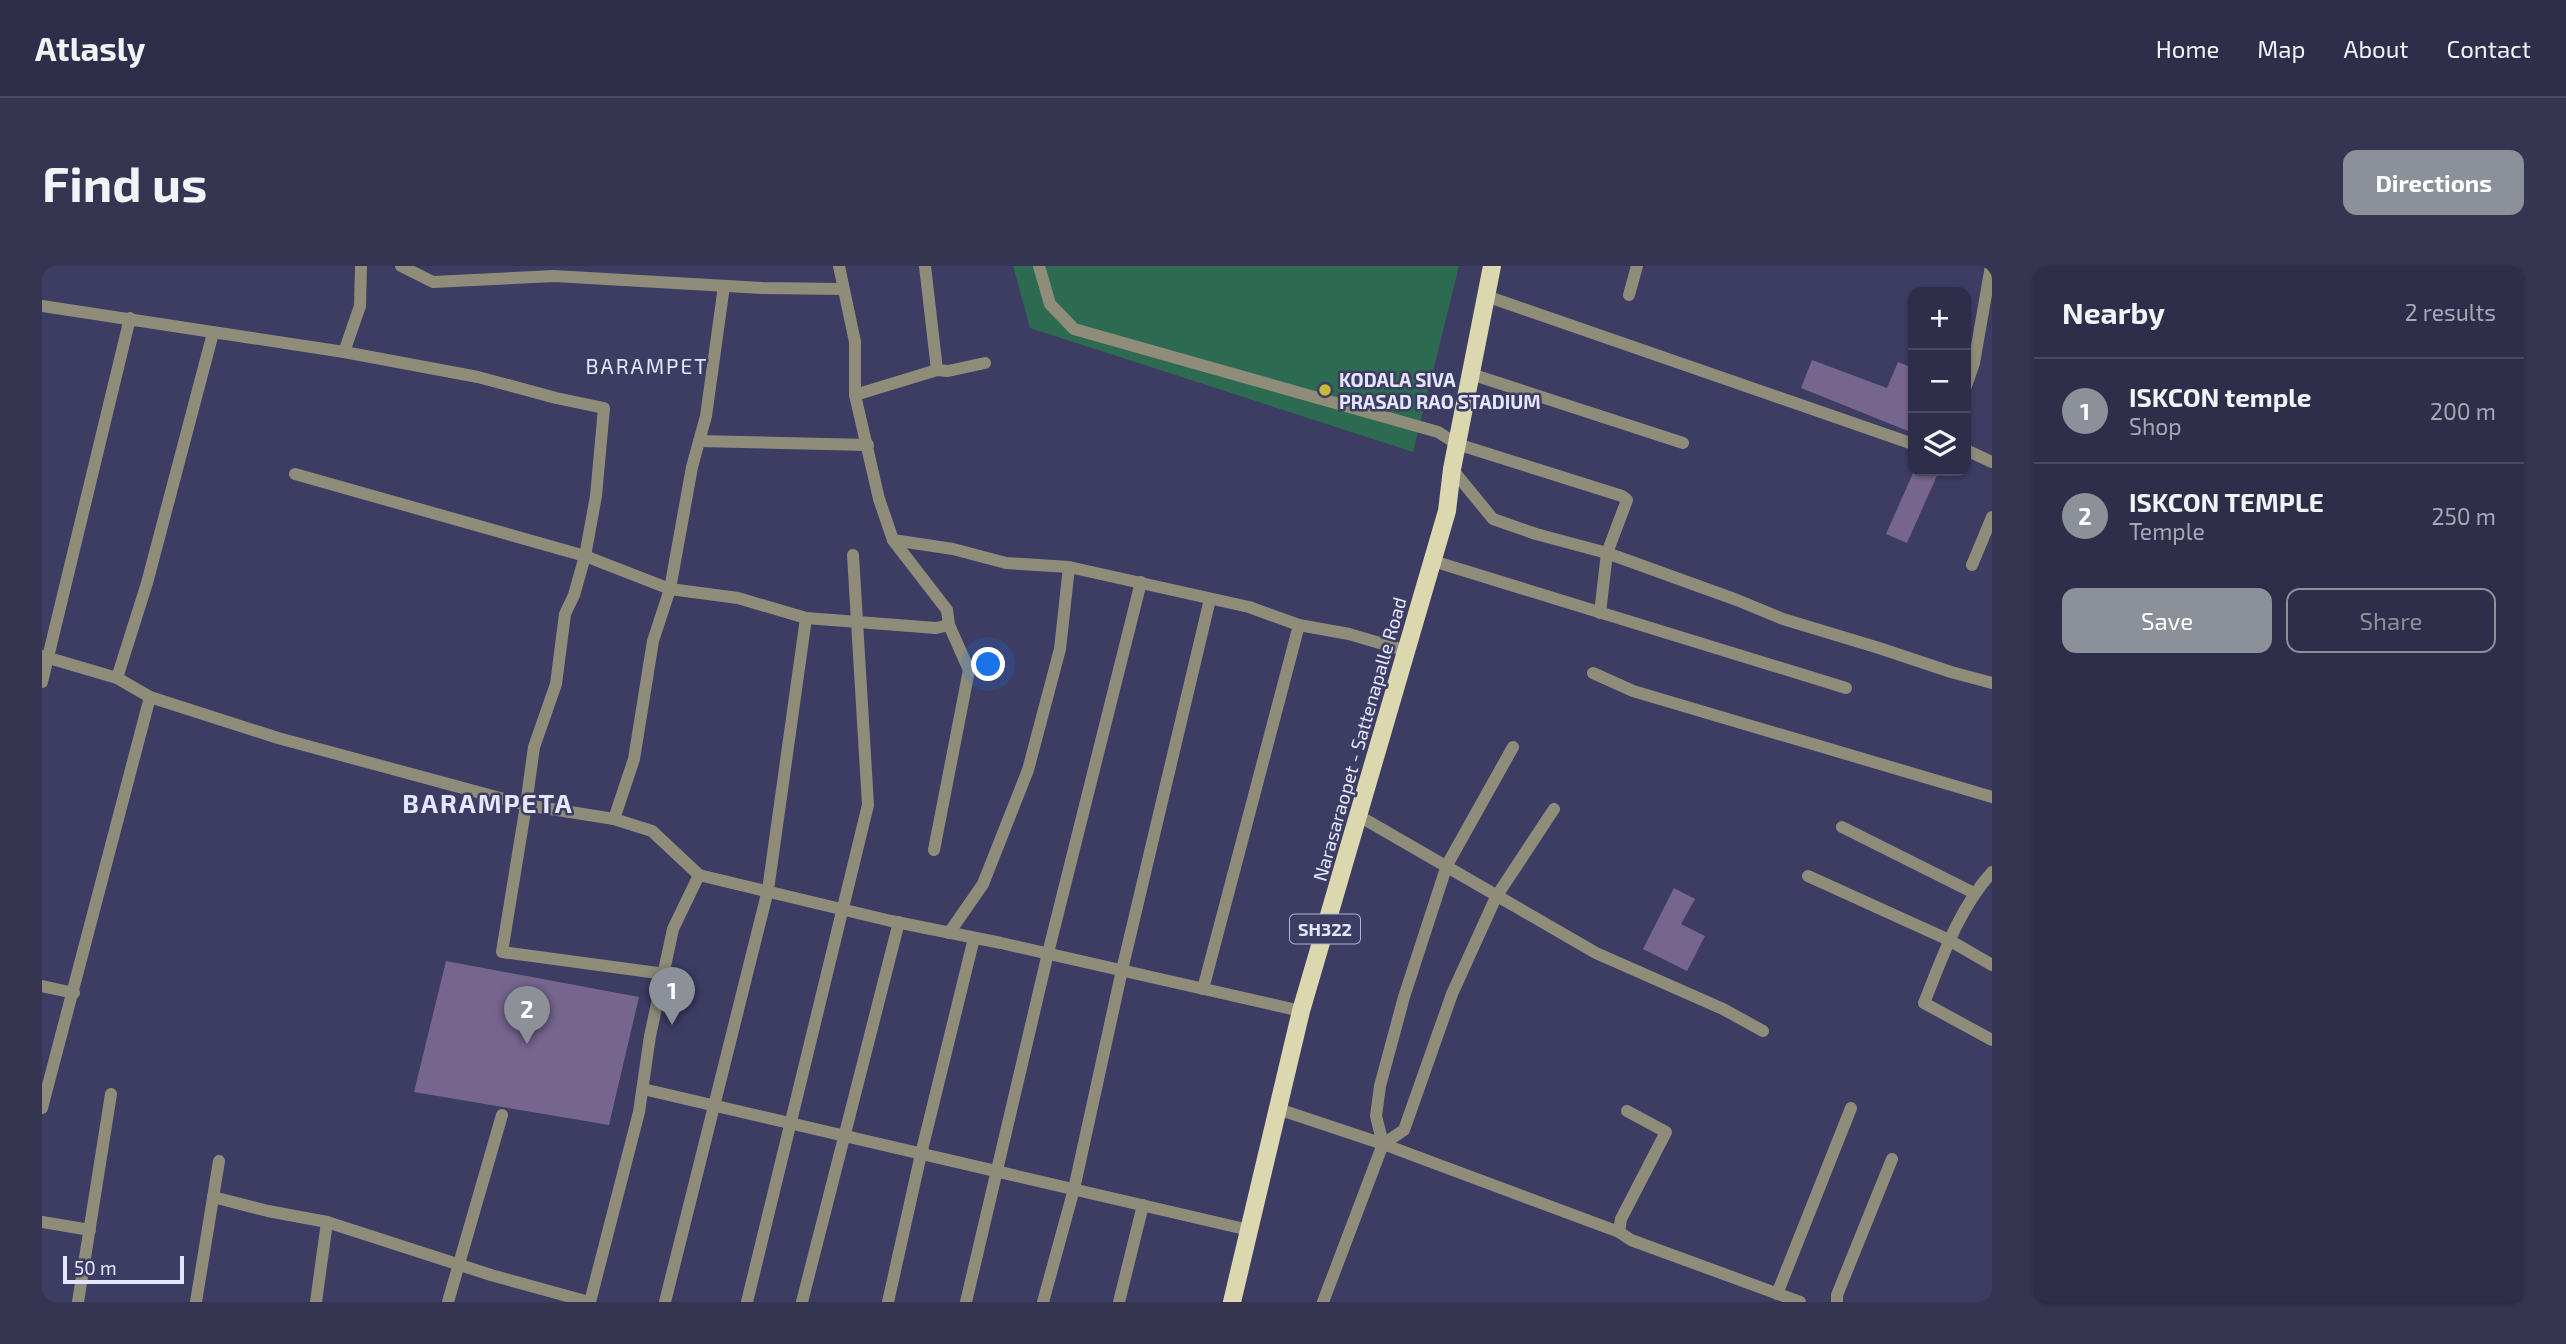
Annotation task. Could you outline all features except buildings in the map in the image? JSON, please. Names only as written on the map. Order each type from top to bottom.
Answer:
[{"type":"main road","name":"Narasaraopet - Sattenapalle Road","points":[[1232,1302],[1301,1011],[1447,511],[1452,469],[1492,266]]},
{"type":"street","points":[[344,352],[360,306],[361,266]]},
{"type":"street","points":[[401,266],[433,282],[554,276],[724,286],[842,289]]},
{"type":"street","points":[[839,266],[855,342],[855,395],[879,499],[893,540],[947,610],[949,625],[969,670],[934,850]]},
{"type":"street","points":[[925,266],[937,370]]},
{"type":"street","points":[[1039,266],[1050,304],[1073,328],[1438,432],[1457,444],[1622,496],[1627,500],[1607,553],[1600,613]]},
{"type":"street","points":[[1629,295],[1637,266]]},
{"type":"street","points":[[1971,372],[1991,266]]},
{"type":"street","points":[[614,819],[634,759],[653,641],[670,589],[692,467],[706,416],[724,286]]},
{"type":"street","points":[[1486,296],[1908,442]]},
{"type":"street","points":[[42,306],[344,352],[478,377],[604,408],[596,496],[585,556],[565,614],[556,684],[534,747],[502,952],[665,974]]},
{"type":"street","points":[[42,682],[45,657],[130,318]]},
{"type":"street","points":[[117,678],[147,583],[213,333]]},
{"type":"street","points":[[855,395],[937,370],[948,371],[985,363]]},
{"type":"street","points":[[1471,374],[1683,443]]},
{"type":"street","points":[[699,441],[868,445]]},
{"type":"street","points":[[1971,452],[1992,462]]},
{"type":"street","points":[[1452,469],[1493,519],[1607,553],[1783,619],[1992,683]]},
{"type":"street","points":[[295,474],[585,556],[670,589],[738,598],[806,618],[936,628],[949,625]]},
{"type":"street","points":[[1972,565],[1992,517]]},
{"type":"street","points":[[893,540],[953,549],[1006,563],[1069,566],[1249,607],[1299,625],[1349,634],[1408,651]]},
{"type":"street","points":[[747,1302],[868,805],[853,555]]},
{"type":"street","points":[[1433,561],[1846,688]]},
{"type":"street","points":[[949,933],[983,884],[1028,770],[1060,649],[1069,566]]},
{"type":"street","points":[[966,1302],[1048,953],[1141,582]]},
{"type":"street","points":[[1043,1302],[1074,1189],[1122,970],[1210,599]]},
{"type":"street","points":[[665,1302],[768,890],[806,618]]},
{"type":"street","points":[[1203,989],[1299,625]]},
{"type":"street","points":[[45,657],[117,678],[149,697],[278,738],[526,804],[614,819],[652,831],[699,875],[1301,1011]]},
{"type":"street","points":[[1593,673],[1633,691],[1992,797]]},
{"type":"street","points":[[42,1108],[149,697]]},
{"type":"street","points":[[1323,1302],[1383,1144],[1376,1116],[1380,1086],[1404,997],[1447,865],[1513,747]]},
{"type":"street","points":[[1383,1144],[1404,1130],[1452,994],[1496,897],[1554,809]]},
{"type":"street","points":[[1359,816],[1596,953],[1723,1009],[1763,1031]]},
{"type":"street","points":[[1842,827],[1974,893]]},
{"type":"street","points":[[1992,872],[1974,893],[1949,940],[1924,1003],[1992,1040]]},
{"type":"street","points":[[213,1197],[327,1222],[458,1265],[590,1302],[639,1112],[650,1036],[673,929],[699,875]]},
{"type":"street","points":[[1808,876],[1949,940],[1992,965]]},
{"type":"street","points":[[802,1302],[900,922]]},
{"type":"street","points":[[888,1302],[974,938]]},
{"type":"street","points":[[42,986],[74,993]]},
{"type":"street","points":[[643,1089],[1249,1230]]},
{"type":"street","points":[[78,1302],[111,1094]]},
{"type":"street","points":[[1777,1294],[1851,1108]]},
{"type":"street","points":[[1278,1110],[1383,1144],[1800,1302]]},
{"type":"street","points":[[1619,1232],[1621,1219],[1666,1132],[1627,1111]]},
{"type":"street","points":[[448,1302],[502,1115]]},
{"type":"street","points":[[1837,1302],[1837,1295],[1892,1159]]},
{"type":"street","points":[[197,1302],[219,1161]]},
{"type":"street","points":[[1119,1302],[1143,1205]]},
{"type":"street","points":[[42,1222],[90,1230]]},
{"type":"street","points":[[316,1302],[327,1222]]},
{"type":"green space","name":"KODALA SIVA PRASAD RAO STADIUM","points":[[1013,266],[1459,266],[1413,452],[1030,328]]},
{"type":"place","name":"KODALA SIVA PRASAD RAO STADIUM","points":[[1325,390]]},
{"type":"place","name":"ISKCON temple","points":[[672,1025]]},
{"type":"place","name":"ISKCON TEMPLE","points":[[527,1044]]},
{"type":"district","name":"BARAMPET","points":[[647,365]]},
{"type":"district","name":"BARAMPETA","points":[[488,802]]}]
